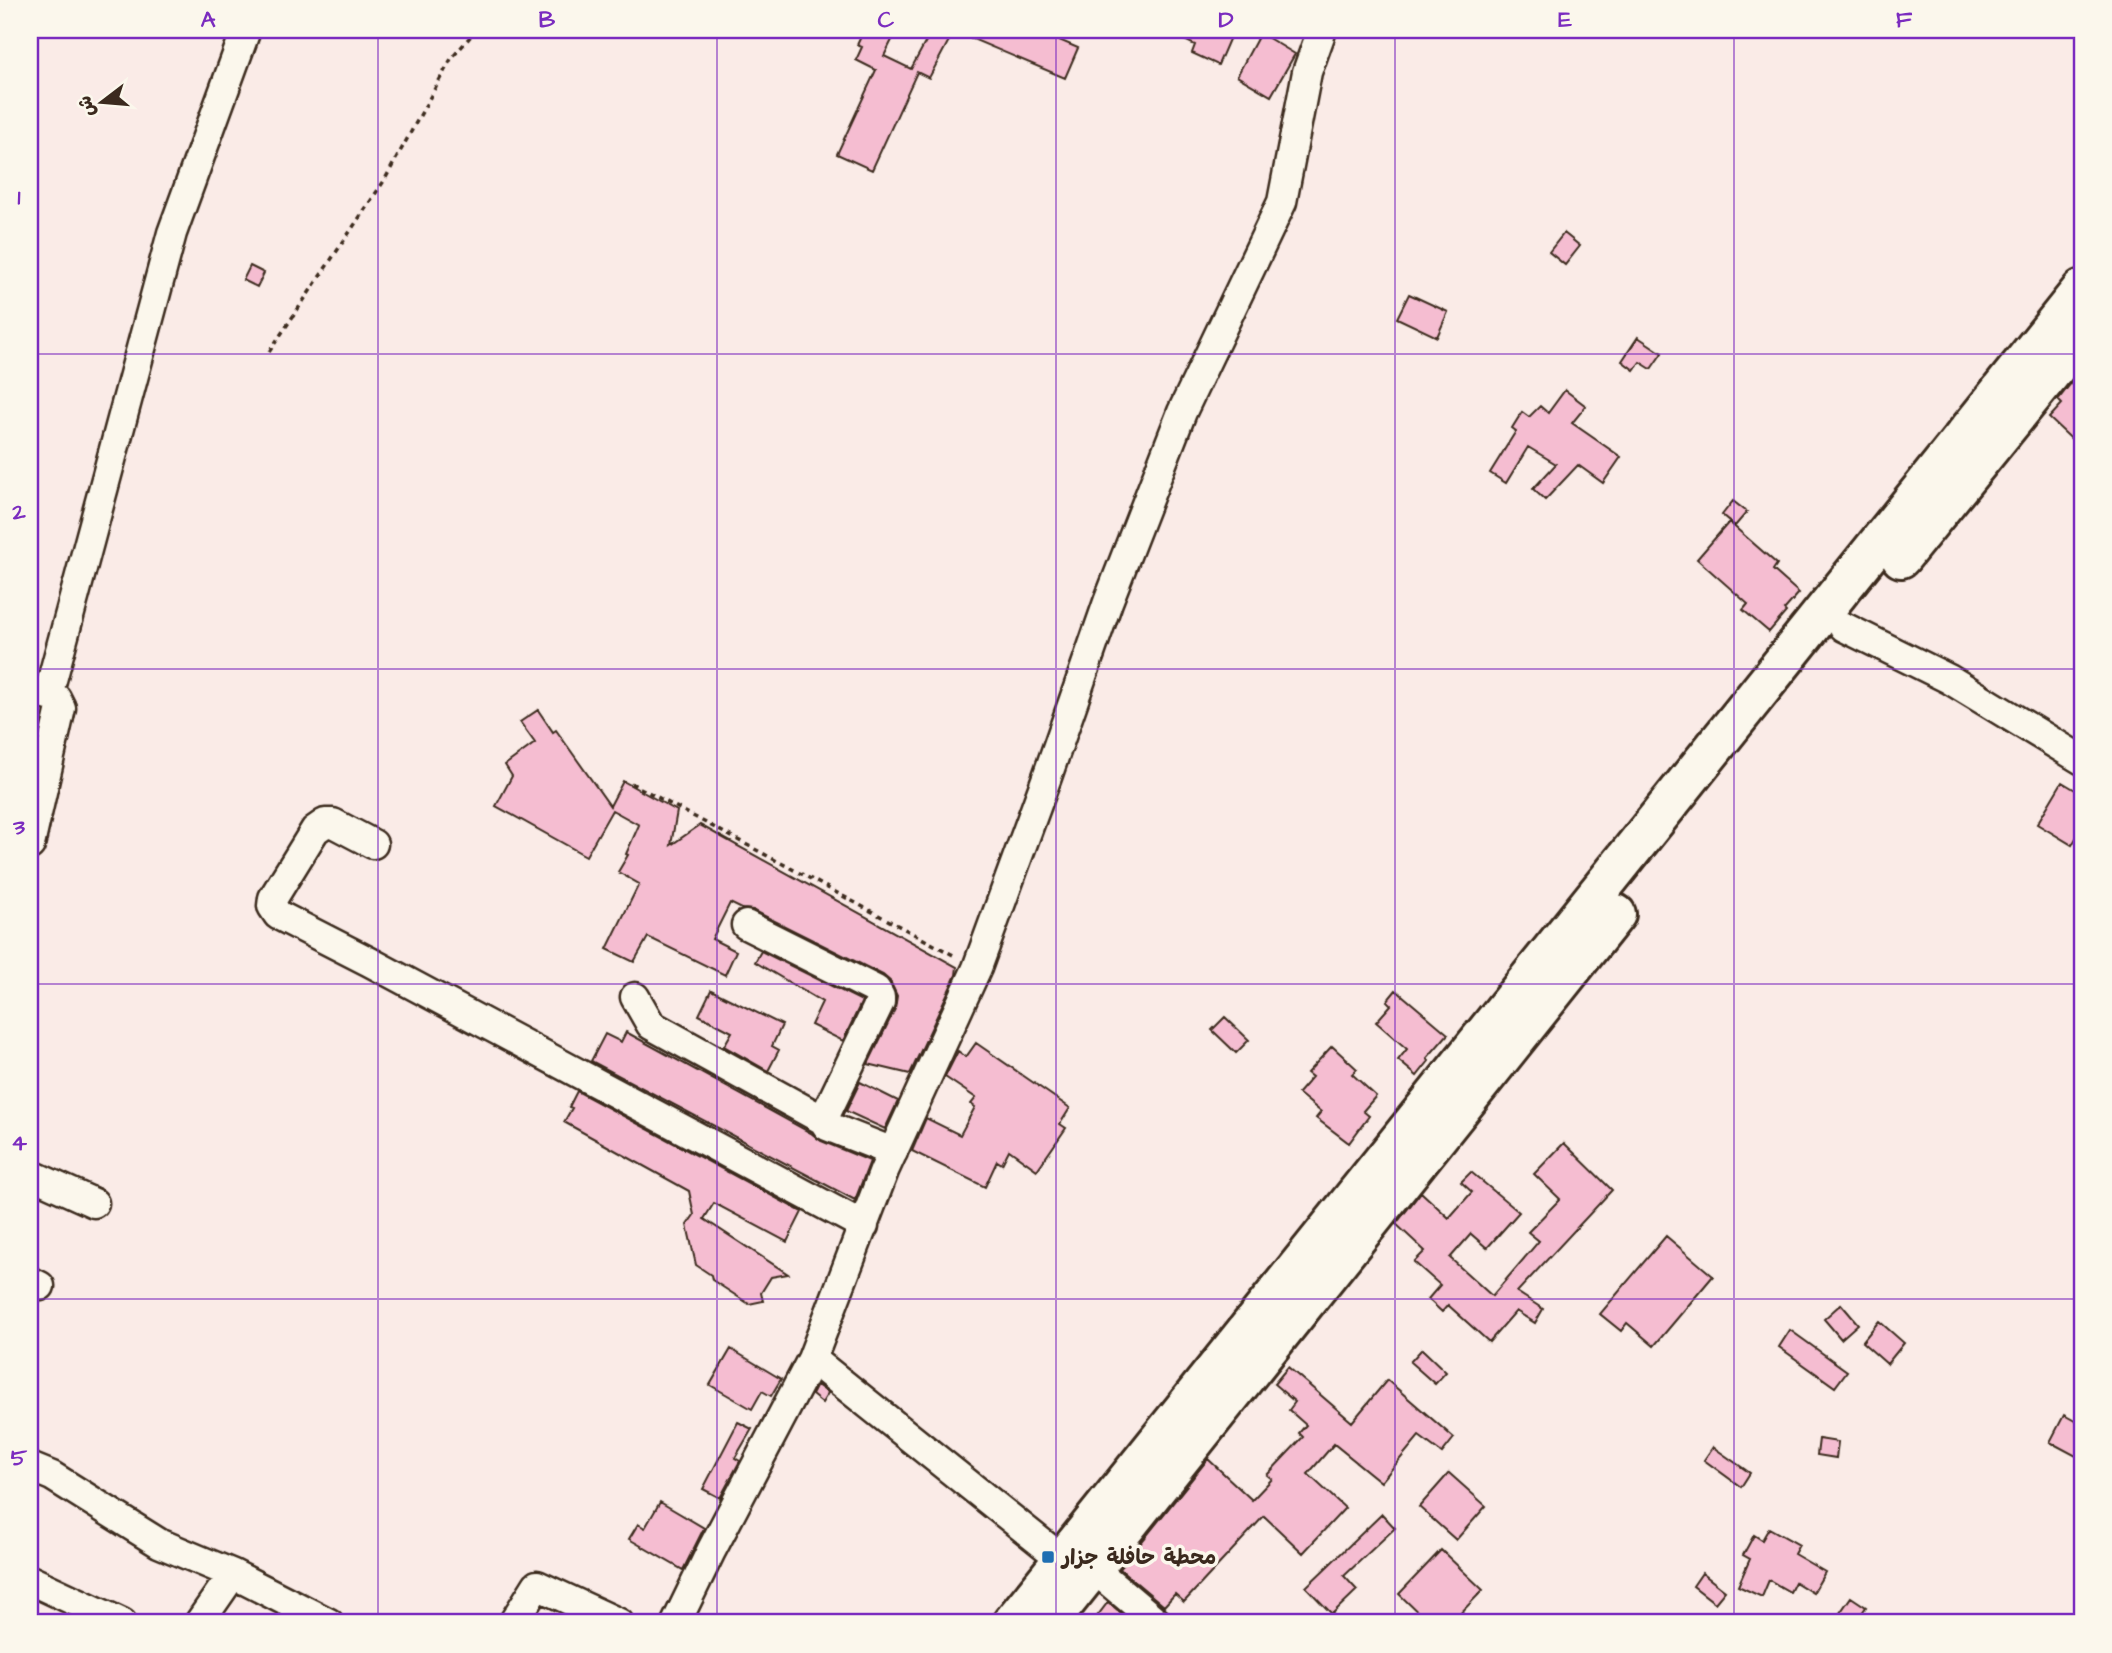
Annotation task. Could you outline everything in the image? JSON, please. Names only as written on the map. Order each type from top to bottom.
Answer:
[{"type":"highway","points":[[1049,1623],[1078,1564],[2082,289]]},
{"type":"highway","points":[[1012,1623],[1078,1564],[2082,335]]},
{"type":"street","points":[[30,845],[34,804],[61,708],[59,702],[39,692],[172,233],[246,30]]},
{"type":"street","points":[[676,1623],[812,1359],[893,1152],[977,968],[1048,777],[1108,602],[1182,412],[1282,202],[1307,72],[1322,30]]},
{"type":"street","points":[[1844,627],[1949,679],[2082,760]]},
{"type":"street","points":[[373,844],[333,823],[325,823],[315,830],[273,898],[272,906],[278,915],[864,1226]]},
{"type":"street","points":[[746,925],[876,990],[880,997],[823,1120]]},
{"type":"street","points":[[635,997],[651,1025],[823,1120],[827,1126],[893,1152]]},
{"type":"street","points":[[30,1174],[94,1203]]},
{"type":"street","points":[[812,1359],[1158,1623]]},
{"type":"street","points":[[30,1467],[52,1476],[159,1543],[233,1574],[330,1623]]},
{"type":"street","points":[[199,1623],[233,1574]]},
{"type":"street","points":[[30,1580],[121,1623]]},
{"type":"street","points":[[513,1623],[537,1585],[620,1623]]},
{"type":"path","points":[[269,352],[384,181],[452,59],[475,30]]},
{"type":"path","points":[[631,783],[977,968]]},
{"type":"building","points":[[864,30],[897,30],[884,56],[911,69],[932,30],[1036,30],[1078,48],[1065,78],[954,31],[929,78],[917,72],[872,170],[837,154],[876,70],[856,60],[862,47],[857,45]]},
{"type":"building","points":[[1164,30],[1233,30],[1218,65],[1192,53],[1195,45]]},
{"type":"building","points":[[1260,33],[1295,54],[1271,96],[1237,76]]},
{"type":"building","points":[[1564,233],[1580,246],[1565,265],[1549,252]]},
{"type":"building","points":[[250,266],[264,273],[257,287],[243,280]]},
{"type":"building","points":[[1409,294],[1448,312],[1437,337],[1397,318]]},
{"type":"building","points":[[1638,337],[1662,353],[1651,369],[1640,362],[1634,370],[1622,361]]},
{"type":"building","points":[[2082,369],[2082,449],[2049,418],[2062,404],[2058,400]]},
{"type":"building","points":[[1565,390],[1586,406],[1572,423],[1621,457],[1603,483],[1578,465],[1545,500],[1533,489],[1556,464],[1528,447],[1506,483],[1490,473],[1516,431],[1512,428],[1522,412],[1529,417],[1540,406],[1548,413]]},
{"type":"building","points":[[1733,501],[1747,512],[1735,526],[1722,515]]},
{"type":"building","points":[[1729,522],[1777,564],[1773,570],[1799,593],[1769,632],[1743,610],[1748,604],[1697,559]]},
{"type":"building","points":[[538,710],[553,732],[556,730],[610,806],[623,781],[677,811],[671,845],[700,825],[957,967],[956,975],[910,1074],[868,1064],[895,1009],[897,996],[890,981],[883,975],[753,910],[742,909],[730,903],[712,939],[736,951],[725,975],[648,937],[634,962],[607,949],[639,884],[618,872],[628,855],[626,854],[639,825],[612,810],[586,856],[496,806],[512,776],[505,765],[535,743],[520,722]]},
{"type":"building","points":[[2062,782],[2082,794],[2082,828],[2072,845],[2037,824]]},
{"type":"building","points":[[761,951],[862,1001],[843,1041],[811,1025],[822,1002],[755,962]]},
{"type":"building","points":[[711,990],[782,1025],[772,1046],[779,1050],[768,1071],[724,1046],[732,1032],[699,1015]]},
{"type":"building","points":[[1396,990],[1448,1034],[1427,1058],[1429,1061],[1417,1076],[1398,1060],[1407,1049],[1376,1022],[1391,1005],[1387,1001]]},
{"type":"building","points":[[1225,1017],[1249,1040],[1236,1053],[1212,1030]]},
{"type":"building","points":[[626,1032],[811,1133],[821,1141],[870,1161],[855,1200],[591,1061],[605,1034],[621,1042]]},
{"type":"building","points":[[976,1043],[1070,1108],[1060,1124],[1066,1128],[1037,1170],[1009,1150],[1002,1164],[997,1161],[985,1187],[912,1151],[926,1118],[960,1135],[975,1107],[971,1104],[976,1098],[945,1077],[958,1051],[966,1057]]},
{"type":"building","points":[[1332,1046],[1357,1069],[1352,1074],[1376,1096],[1363,1111],[1369,1116],[1349,1143],[1316,1118],[1321,1112],[1298,1093],[1312,1077],[1307,1073]]},
{"type":"building","points":[[860,1082],[898,1101],[885,1129],[846,1111]]},
{"type":"building","points":[[577,1091],[802,1212],[787,1242],[714,1203],[704,1219],[788,1274],[771,1277],[761,1293],[763,1301],[749,1304],[712,1280],[711,1275],[696,1265],[687,1225],[694,1215],[689,1191],[564,1122]]},
{"type":"building","points":[[1564,1143],[1612,1190],[1517,1292],[1543,1309],[1535,1323],[1516,1311],[1489,1342],[1448,1305],[1442,1312],[1428,1299],[1440,1285],[1414,1262],[1425,1251],[1396,1224],[1421,1192],[1449,1218],[1472,1192],[1461,1182],[1471,1172],[1519,1212],[1487,1248],[1471,1234],[1450,1258],[1492,1296],[1539,1241],[1528,1232],[1560,1199],[1534,1174]]},
{"type":"building","points":[[1666,1236],[1713,1276],[1654,1346],[1627,1323],[1621,1331],[1600,1314]]},
{"type":"building","points":[[1841,1304],[1858,1324],[1841,1339],[1824,1319]]},
{"type":"building","points":[[1879,1321],[1904,1343],[1887,1364],[1862,1342]]},
{"type":"building","points":[[1790,1330],[1847,1371],[1835,1387],[1779,1347]]},
{"type":"building","points":[[731,1349],[781,1379],[771,1396],[762,1391],[752,1409],[710,1385]]},
{"type":"building","points":[[1422,1349],[1446,1372],[1435,1384],[1410,1362]]},
{"type":"building","points":[[1288,1367],[1352,1422],[1387,1380],[1454,1438],[1442,1453],[1419,1436],[1381,1482],[1334,1444],[1308,1474],[1345,1508],[1303,1553],[1264,1516],[1184,1602],[1175,1594],[1164,1606],[1120,1569],[1208,1459],[1252,1500],[1272,1479],[1267,1475],[1303,1437],[1299,1433],[1306,1425],[1289,1410],[1295,1402],[1274,1384]]},
{"type":"building","points":[[817,1385],[828,1393],[822,1403],[812,1395]]},
{"type":"building","points":[[2064,1415],[2082,1425],[2082,1445],[2076,1456],[2050,1442]]},
{"type":"building","points":[[738,1422],[752,1429],[735,1458],[740,1461],[720,1498],[703,1489]]},
{"type":"building","points":[[1819,1439],[1838,1442],[1836,1458],[1817,1455]]},
{"type":"building","points":[[1713,1447],[1750,1473],[1741,1487],[1704,1460]]},
{"type":"building","points":[[1449,1473],[1486,1506],[1456,1540],[1419,1507]]},
{"type":"building","points":[[660,1502],[704,1528],[683,1570],[629,1539],[638,1524],[645,1528]]},
{"type":"building","points":[[1382,1514],[1395,1528],[1344,1576],[1357,1590],[1332,1614],[1306,1587]]},
{"type":"building","points":[[1769,1528],[1799,1545],[1794,1554],[1825,1572],[1813,1593],[1795,1582],[1790,1592],[1769,1580],[1762,1597],[1738,1586],[1750,1559],[1743,1555],[1754,1535],[1762,1540]]},
{"type":"building","points":[[1441,1550],[1483,1590],[1451,1623],[1429,1623],[1399,1594]]},
{"type":"building","points":[[1702,1573],[1725,1591],[1715,1603],[1693,1586]]},
{"type":"building","points":[[1851,1597],[1866,1607],[1855,1623],[1833,1623]]},
{"type":"building","points":[[1108,1602],[1133,1623],[1092,1623]]},
{"type":"place","name":"محطة حافلة جزار","points":[[1048,1557]]}]
